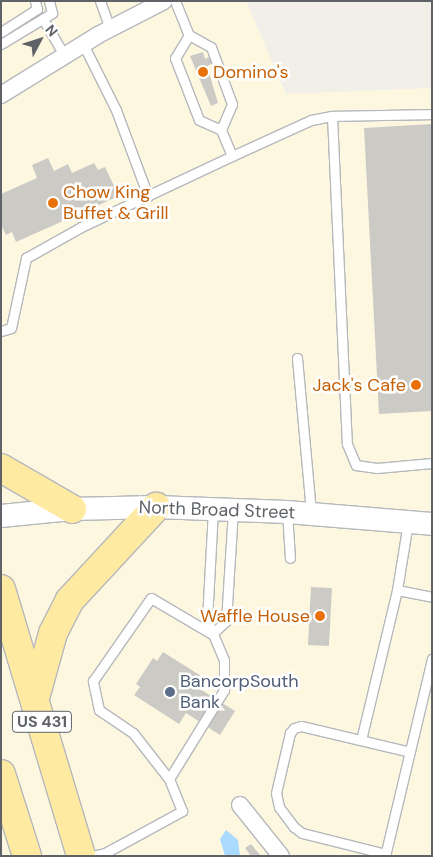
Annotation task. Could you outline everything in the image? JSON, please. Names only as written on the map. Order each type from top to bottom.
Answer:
[{"type":"highway","points":[[1,468],[72,509]]},
{"type":"highway","points":[[35,698],[53,633],[70,600],[156,507]]},
{"type":"highway","name":"US 431","points":[[1,589],[35,698],[80,856]]},
{"type":"highway","points":[[1,774],[26,856]]},
{"type":"main road","name":"North Broad Street","points":[[1,516],[72,509],[156,507],[287,512],[432,524]]},
{"type":"street","points":[[1,95],[64,55],[164,1]]},
{"type":"street","points":[[240,805],[281,856]]},
{"type":"lane","points":[[1,32],[37,9],[35,1]]},
{"type":"lane","points":[[1,44],[52,13],[49,1]]},
{"type":"lane","points":[[100,1],[110,29]]},
{"type":"lane","points":[[174,1],[189,35],[211,47],[232,104],[221,130]]},
{"type":"lane","points":[[43,19],[64,55]]},
{"type":"lane","points":[[189,35],[176,58],[199,120],[221,130],[232,156]]},
{"type":"lane","points":[[84,44],[116,110],[148,196]]},
{"type":"lane","points":[[1,331],[11,328],[26,258],[148,196],[311,120],[332,116],[432,114]]},
{"type":"lane","points":[[332,116],[347,444],[356,465],[377,468],[432,462]]},
{"type":"lane","points":[[297,358],[311,514]]},
{"type":"lane","points":[[169,779],[224,690],[224,660],[207,620],[223,509]]},
{"type":"lane","points":[[212,634],[226,621],[223,509]]},
{"type":"lane","points":[[287,512],[290,558]]},
{"type":"lane","points":[[360,740],[397,590],[408,522]]},
{"type":"lane","points":[[397,590],[432,597]]},
{"type":"lane","points":[[92,856],[105,852],[182,811],[169,779],[134,733],[99,710],[93,680],[151,598],[212,634]]},
{"type":"lane","points":[[410,752],[301,726],[294,728],[290,733],[276,793],[279,808],[294,827],[302,833],[386,855],[432,659]]},
{"type":"shaded area","points":[[1,1],[246,1],[286,94],[432,88],[432,856],[1,856]]},
{"type":"water","points":[[226,830],[238,840],[240,856],[225,856],[220,839]]},
{"type":"building","points":[[203,52],[205,59],[211,56],[214,63],[207,66],[218,103],[211,106],[190,56]]},
{"type":"building","points":[[432,124],[432,411],[379,414],[364,128]]},
{"type":"building","name":"Chow King Buffet & Grill","points":[[48,158],[54,171],[68,164],[72,173],[94,163],[98,170],[105,167],[119,196],[16,242],[12,232],[6,235],[1,225],[1,194],[37,178],[32,165]]},
{"type":"building","name":"Waffle House","points":[[311,587],[332,588],[329,646],[308,645]]},
{"type":"building","name":"BancorpSouth Bank","points":[[163,652],[206,679],[200,689],[235,711],[220,735],[186,713],[179,724],[134,695],[140,687],[136,684],[153,658],[157,661]]},
{"type":"building","points":[[251,844],[260,855],[251,856],[245,848]]},
{"type":"place","name":"Domino's","points":[[203,72]]},
{"type":"place","name":"Chow King Buffet & Grill","points":[[53,203]]},
{"type":"place","name":"Jack's Cafe","points":[[416,385]]},
{"type":"place","name":"Waffle House","points":[[320,616]]},
{"type":"place","name":"BancorpSouth Bank","points":[[170,692]]}]
